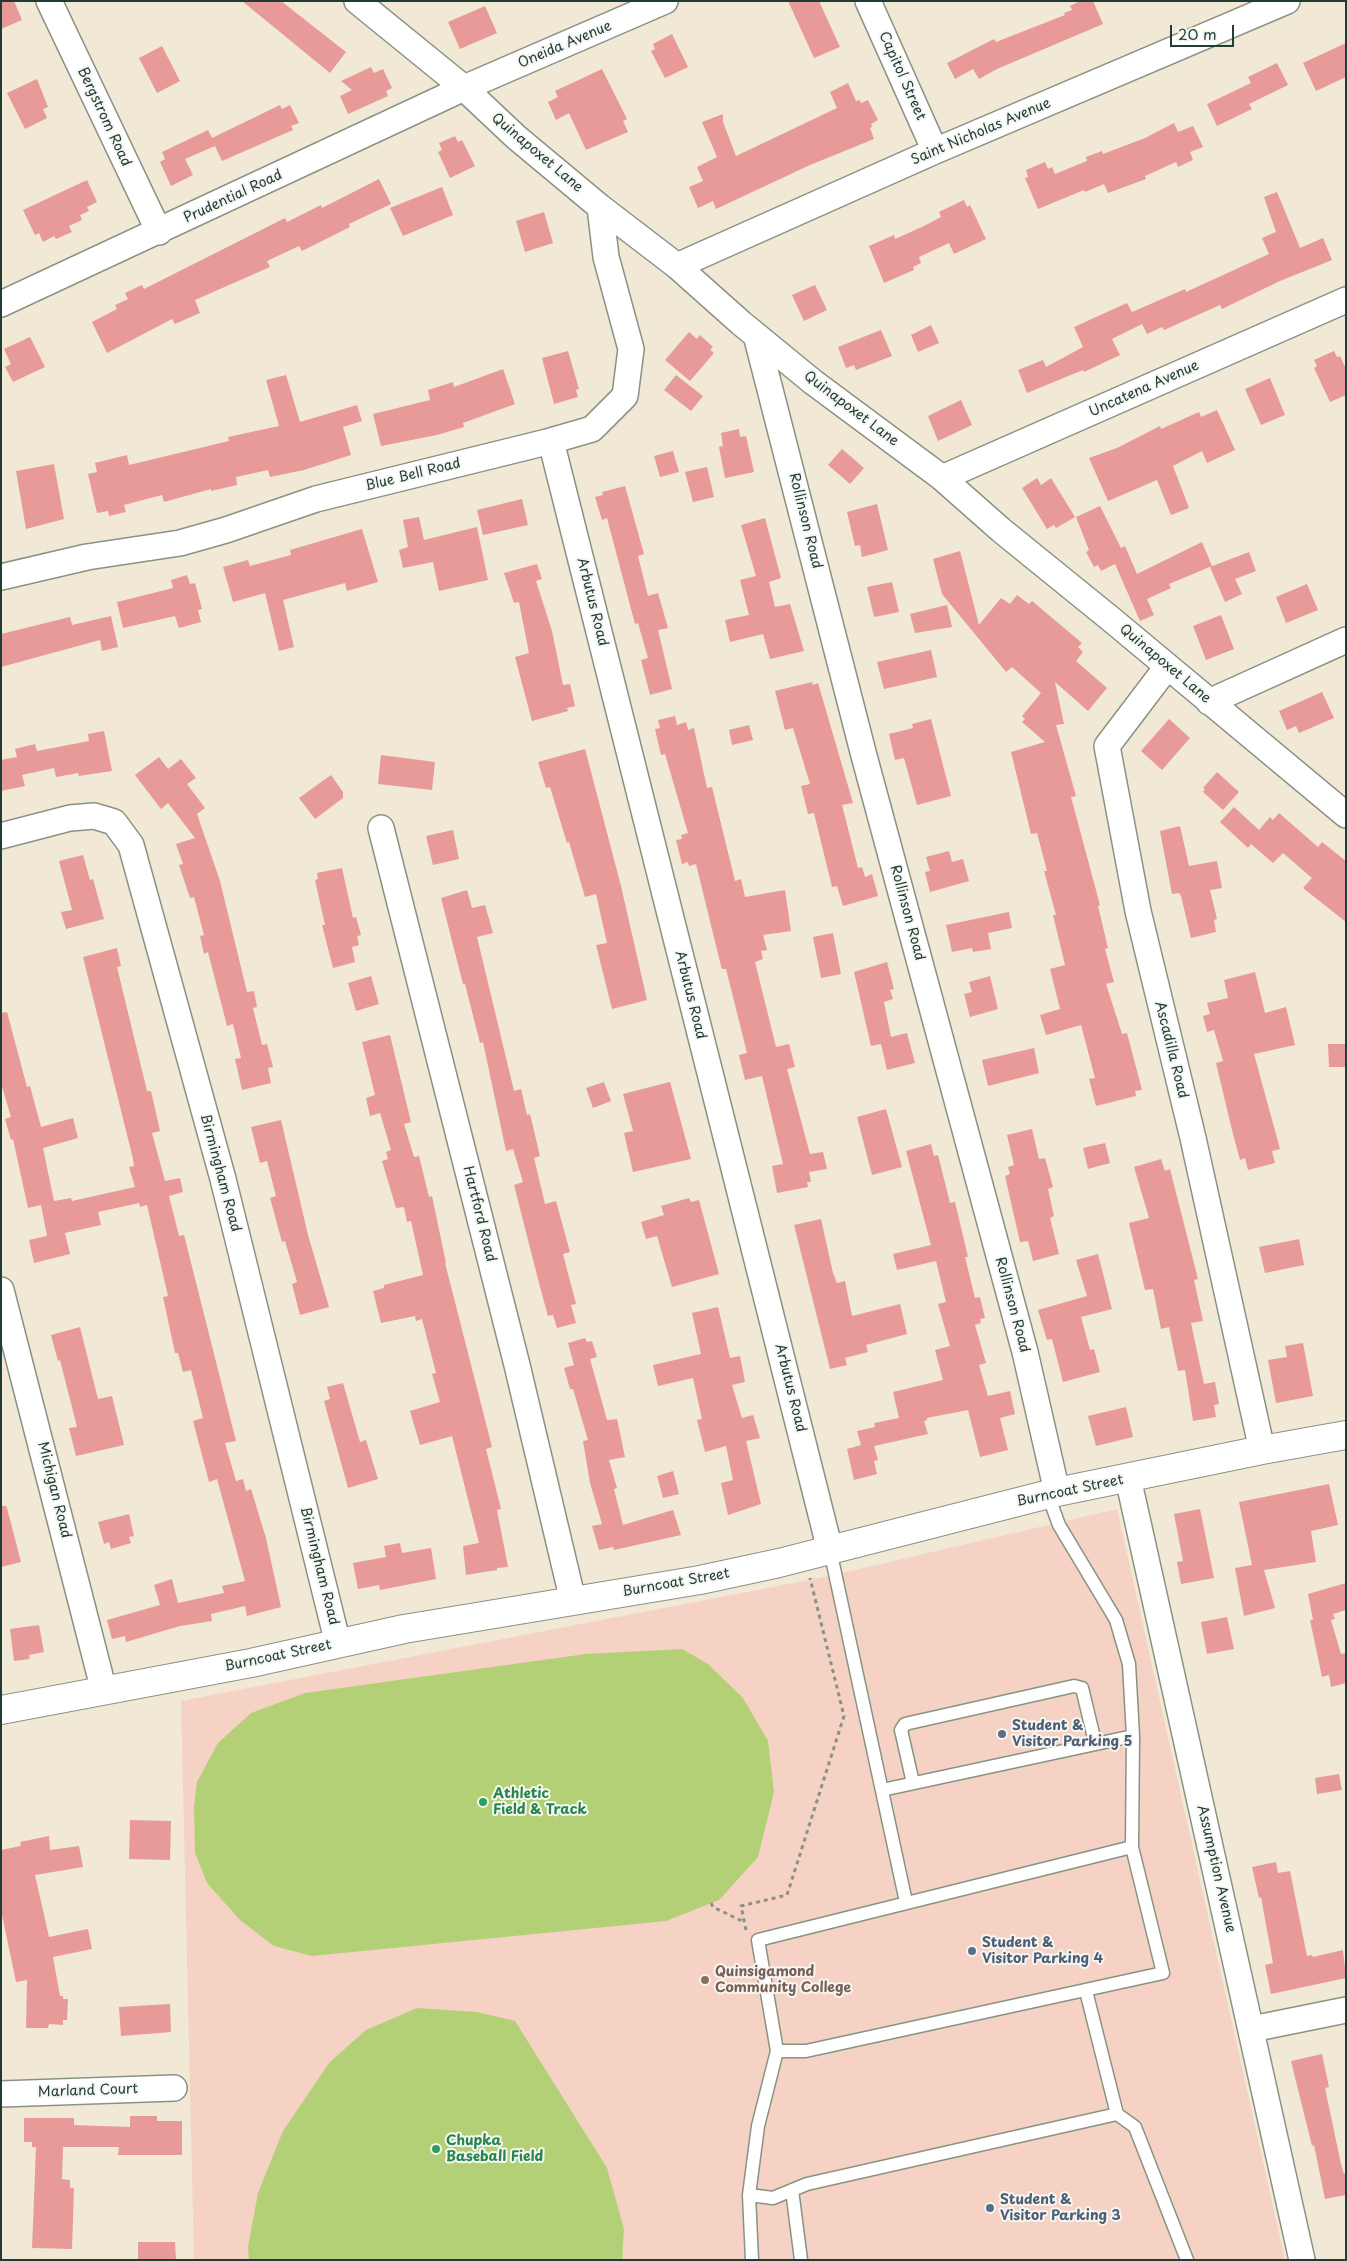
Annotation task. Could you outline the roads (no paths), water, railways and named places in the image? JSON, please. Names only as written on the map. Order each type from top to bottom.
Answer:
[{"type":"main road","name":"Burncoat Street","points":[[1,1710],[338,1644],[404,1628],[700,1580],[830,1550],[1052,1493],[1262,1450],[1346,1435]]},
{"type":"street","name":"Bergstrom Road","points":[[49,1],[159,232]]},
{"type":"street","name":"Quinapoxet Lane","points":[[357,1],[464,88],[516,138],[600,207],[678,266],[756,335],[813,382],[942,478],[1001,530],[1346,815]]},
{"type":"street","name":"Oneida Avenue","points":[[464,88],[665,1]]},
{"type":"street","name":"Capitol Street","points":[[868,1],[936,151]]},
{"type":"street","name":"Saint Nicholas Avenue","points":[[678,266],[936,151],[1287,1]]},
{"type":"street","name":"Prudential Road","points":[[1,304],[159,232],[464,88]]},
{"type":"street","name":"Blue Bell Road","points":[[1,577],[87,557],[180,543],[226,530],[316,499],[552,441],[592,429],[625,396],[631,349],[606,258],[600,207]]},
{"type":"street","name":"Uncatena Avenue","points":[[942,478],[1346,300]]},
{"type":"street","name":"Rollinson Road","points":[[756,335],[866,761],[1025,1352],[1052,1493]]},
{"type":"street","name":"Arbutus Road","points":[[552,441],[830,1550]]},
{"type":"street","points":[[1209,702],[1346,640]]},
{"type":"street","name":"Ascadilla Road","points":[[1166,667],[1107,746],[1138,910],[1193,1138],[1262,1450]]},
{"type":"street","name":"Birmingham Road","points":[[1,836],[70,818],[94,816],[114,822],[131,845],[223,1179],[338,1644]]},
{"type":"street","name":"Hartford Road","points":[[382,828],[517,1365],[573,1601]]},
{"type":"street","name":"Michigan Road","points":[[1,1290],[104,1691]]},
{"type":"street","name":"Assumption Avenue","points":[[1128,1478],[1302,2260]]},
{"type":"street","points":[[1252,2029],[1346,2010]]},
{"type":"street","name":"Marland Court","points":[[1,2094],[174,2088]]},
{"type":"lane","points":[[777,2052],[806,2051],[1163,1973],[1132,1847],[1134,1736],[1130,1664],[1116,1620],[1058,1525],[1052,1493]]},
{"type":"lane","points":[[830,1550],[906,1902]]},
{"type":"lane","points":[[913,1783],[900,1730],[905,1724],[1074,1686],[1082,1688],[1095,1742]]},
{"type":"lane","points":[[882,1790],[1095,1742],[1134,1736]]},
{"type":"lane","points":[[752,2260],[749,2196],[758,2126],[777,2052],[758,1940],[1132,1847]]},
{"type":"lane","points":[[1086,1991],[1117,2114],[1135,2127],[1187,2260]]},
{"type":"lane","points":[[749,2196],[773,2198],[807,2184],[1117,2114]]},
{"type":"lane","points":[[792,2190],[801,2260]]},
{"type":"place","name":"Student & Visitor Parking 5","points":[[1002,1734]]},
{"type":"place","name":"Athletic Field & Track","points":[[483,1802]]},
{"type":"place","name":"Student & Visitor Parking 4","points":[[972,1951]]},
{"type":"place","name":"Quinsigamond Community College","points":[[705,1980]]},
{"type":"place","name":"Chupka Baseball Field","points":[[436,2149]]},
{"type":"place","name":"Student & Visitor Parking 3","points":[[990,2208]]}]
